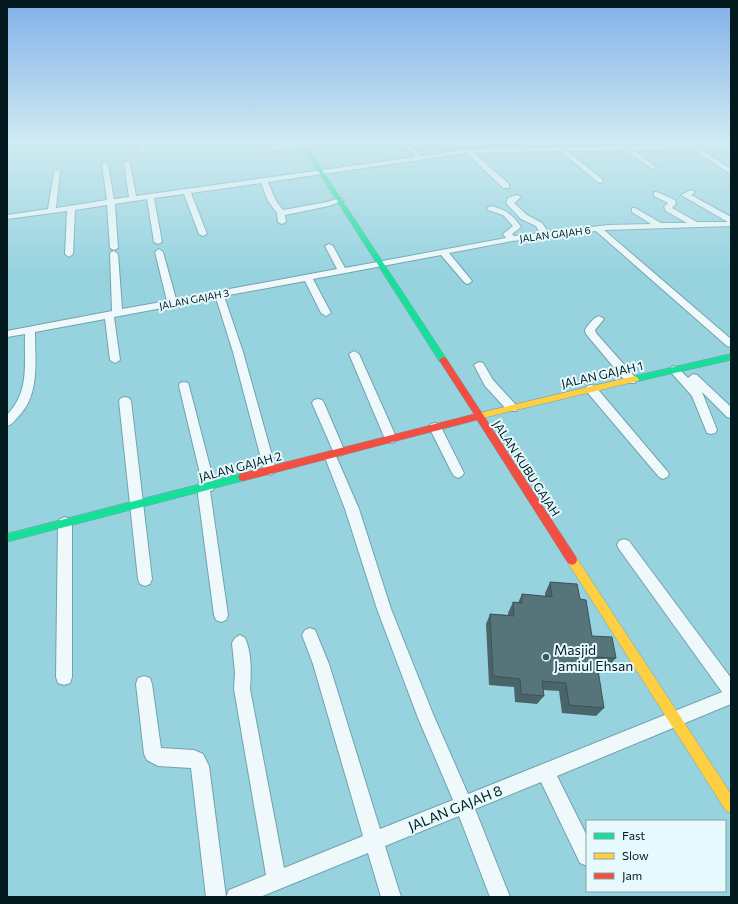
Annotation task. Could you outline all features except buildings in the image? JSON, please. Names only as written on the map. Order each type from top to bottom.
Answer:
[{"type":"street","points":[[52,210],[55,186]]},
{"type":"street","points":[[108,186],[111,202],[114,251],[114,360]]},
{"type":"street","points":[[131,186],[133,199]]},
{"type":"street","points":[[7,217],[221,186]]},
{"type":"street","points":[[266,186],[272,201],[281,213],[282,222]]},
{"type":"street","name":"JALAN KUBU GAJAH","points":[[331,186],[731,806]]},
{"type":"street","points":[[188,191],[203,234]]},
{"type":"street","points":[[691,192],[685,194],[731,220]]},
{"type":"street","points":[[657,194],[672,202],[672,204],[668,206],[669,209],[696,225]]},
{"type":"street","points":[[150,196],[158,242]]},
{"type":"street","points":[[517,196],[511,200],[510,203],[526,218],[539,223],[545,235]]},
{"type":"street","points":[[281,213],[329,204],[340,200]]},
{"type":"street","points":[[69,254],[71,208]]},
{"type":"street","points":[[491,208],[504,211],[514,221],[516,227],[507,234],[512,239]]},
{"type":"street","points":[[635,210],[660,226]]},
{"type":"street","name":"JALAN GAJAH 6","points":[[381,264],[512,239],[597,228],[731,224]]},
{"type":"street","points":[[597,228],[731,344]]},
{"type":"street","points":[[329,246],[342,271]]},
{"type":"street","points":[[159,252],[172,303]]},
{"type":"street","points":[[443,252],[468,281]]},
{"type":"street","name":"JALAN GAJAH 3","points":[[7,334],[381,264]]},
{"type":"street","points":[[308,277],[326,314]]},
{"type":"street","points":[[219,294],[238,352],[270,470]]},
{"type":"street","points":[[599,319],[590,330],[591,334],[631,380]]},
{"type":"street","points":[[7,422],[22,406],[26,395],[28,384],[30,330]]},
{"type":"street","points":[[354,354],[391,439]]},
{"type":"street","name":"JALAN GAJAH 1","points":[[478,416],[731,356]]},
{"type":"street","points":[[479,365],[481,372],[488,383],[512,408]]},
{"type":"street","points":[[679,369],[731,414]]},
{"type":"street","points":[[679,369],[697,394],[711,430]]},
{"type":"street","points":[[184,386],[206,487],[221,615]]},
{"type":"street","points":[[591,389],[663,474]]},
{"type":"street","points":[[125,401],[145,579]]},
{"type":"street","points":[[318,403],[384,609],[426,718],[464,805],[500,897]]},
{"type":"street","name":"JALAN GAJAH 2","points":[[7,538],[478,416]]},
{"type":"street","points":[[435,427],[458,473]]},
{"type":"street","points":[[64,677],[65,523]]},
{"type":"street","points":[[624,545],[731,691]]},
{"type":"street","points":[[310,635],[390,897]]},
{"type":"street","points":[[240,643],[243,673],[242,688],[277,880]]},
{"type":"street","points":[[144,684],[153,754],[158,757],[194,759],[199,762],[216,897]]},
{"type":"street","name":"JALAN GAJAH 8","points":[[236,897],[731,696]]},
{"type":"street","points":[[545,771],[586,854]]},
{"type":"traffic: fast","points":[[330,186],[443,360]]},
{"type":"traffic: fast","points":[[635,379],[731,357]]},
{"type":"traffic: fast","points":[[7,538],[243,477]]},
{"type":"traffic: slow","points":[[479,416],[635,379]]},
{"type":"traffic: slow","points":[[572,560],[731,806]]},
{"type":"traffic: jam","points":[[443,360],[572,560]]},
{"type":"traffic: jam","points":[[243,477],[479,416]]},
{"type":"place","name":"Masjid Jamiul Ehsan","points":[[546,657]]}]
